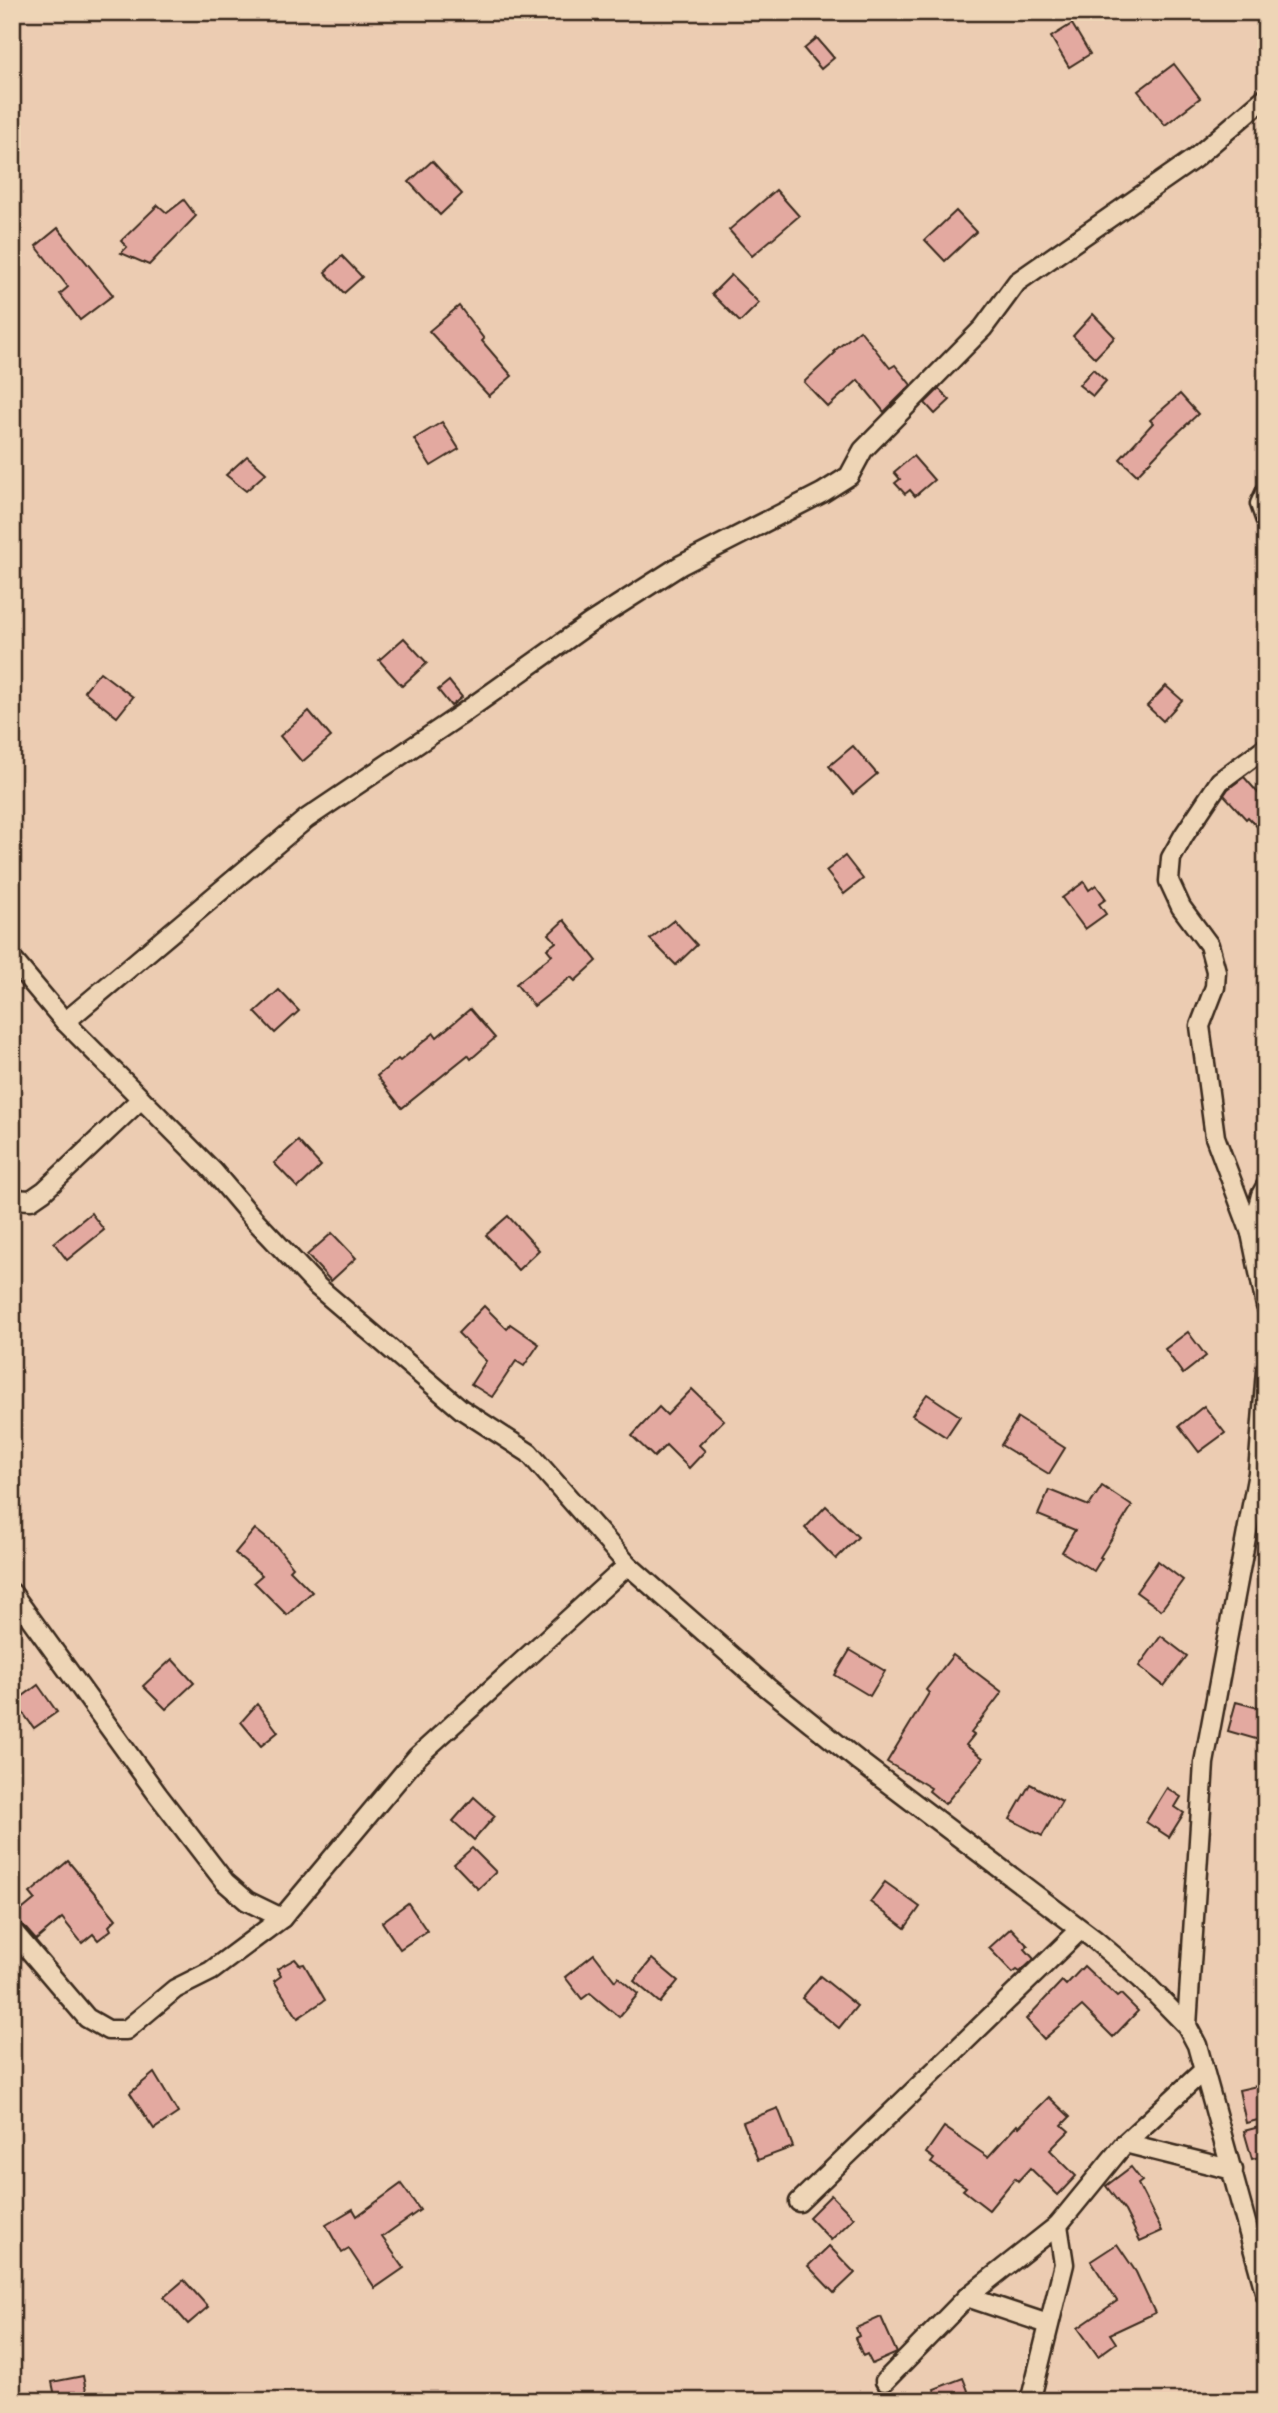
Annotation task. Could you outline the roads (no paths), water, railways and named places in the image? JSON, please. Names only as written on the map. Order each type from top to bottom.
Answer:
[{"type":"street","points":[[65,1022],[306,819],[459,716],[590,623],[681,565],[829,489],[849,476],[863,450],[983,327],[1017,282],[1195,158],[1266,97]]},
{"type":"street","points":[[1266,491],[1260,504],[1266,521]]},
{"type":"street","points":[[1266,747],[1220,781],[1171,858],[1169,881],[1181,907],[1209,945],[1216,971],[1215,987],[1200,1026],[1216,1137],[1251,1233],[1266,1306]]},
{"type":"street","points":[[12,960],[65,1022],[214,1171],[318,1287],[461,1409],[529,1453],[628,1565],[768,1688],[839,1746],[1095,1940],[1140,1978],[1187,2026],[1205,2070],[1266,2294]]},
{"type":"street","points":[[12,1199],[31,1200],[44,1191],[141,1099]]},
{"type":"street","points":[[1251,1233],[1266,1186]]},
{"type":"street","points":[[1187,2026],[1204,1763],[1258,1473],[1266,1370]]},
{"type":"street","points":[[12,1930],[87,2018],[108,2031],[126,2029],[175,1989],[211,1971],[282,1918],[417,1757],[628,1565]]},
{"type":"street","points":[[12,1593],[158,1795],[225,1882],[247,1901],[282,1918]]},
{"type":"street","points":[[799,2202],[1080,1930]]},
{"type":"street","points":[[885,2381],[967,2297],[1058,2225],[1125,2143],[1205,2070]]},
{"type":"street","points":[[1125,2143],[1233,2170]]},
{"type":"street","points":[[1028,2401],[1064,2264],[1058,2225]]},
{"type":"street","points":[[967,2297],[1048,2324]]}]
